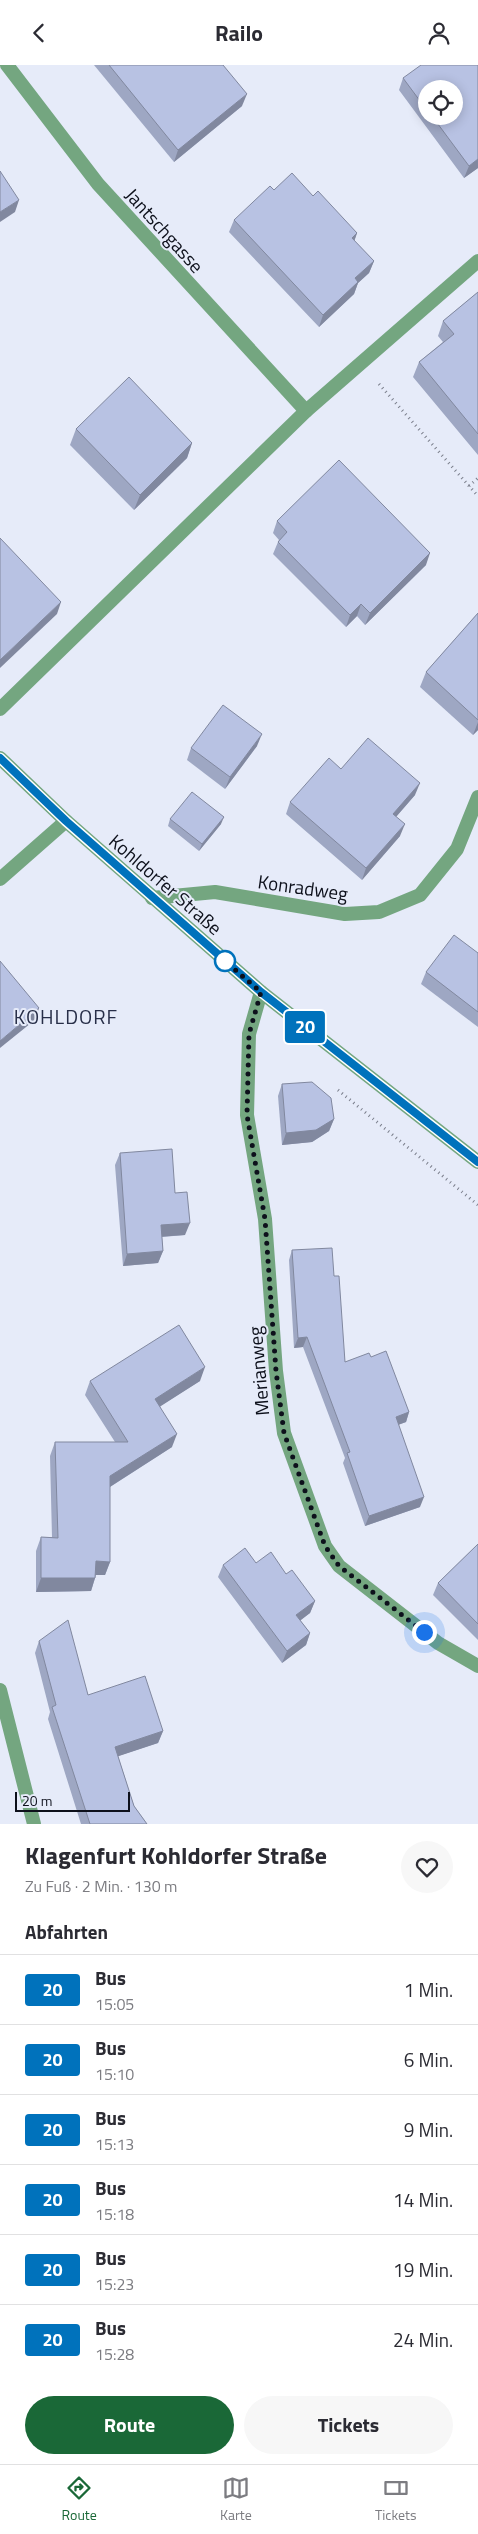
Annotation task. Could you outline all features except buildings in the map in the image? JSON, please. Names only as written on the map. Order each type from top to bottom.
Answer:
[{"type":"street","name":"Jantschgasse","points":[[7,65],[98,184],[306,411]]},
{"type":"street","points":[[0,709],[306,411],[478,261]]},
{"type":"street","name":"Kohldorfer Straße","points":[[0,758],[66,821],[261,992],[478,1162]]},
{"type":"street","name":"Konradweg","points":[[152,898],[214,892],[345,914],[378,912],[420,895],[457,849],[478,797]]},
{"type":"street","points":[[0,879],[66,821]]},
{"type":"street","name":"Merianweg","points":[[261,992],[249,1034],[247,1115],[265,1219],[276,1371],[284,1433],[325,1546],[339,1566],[438,1643],[478,1666]]},
{"type":"street","points":[[0,1690],[34,1824]]},
{"type":"path","points":[[361,363],[478,496]]},
{"type":"path","points":[[469,486],[478,478]]},
{"type":"bus line","name":"20","points":[[0,758],[66,821],[261,992],[478,1162]]},
{"type":"district","name":"KOHLDORF","points":[[66,1016]]},
{"type":"route","points":[[225,961],[220,957],[261,992],[249,1034],[247,1115],[265,1219],[276,1371],[284,1433],[325,1546],[339,1566],[424,1632]]}]
